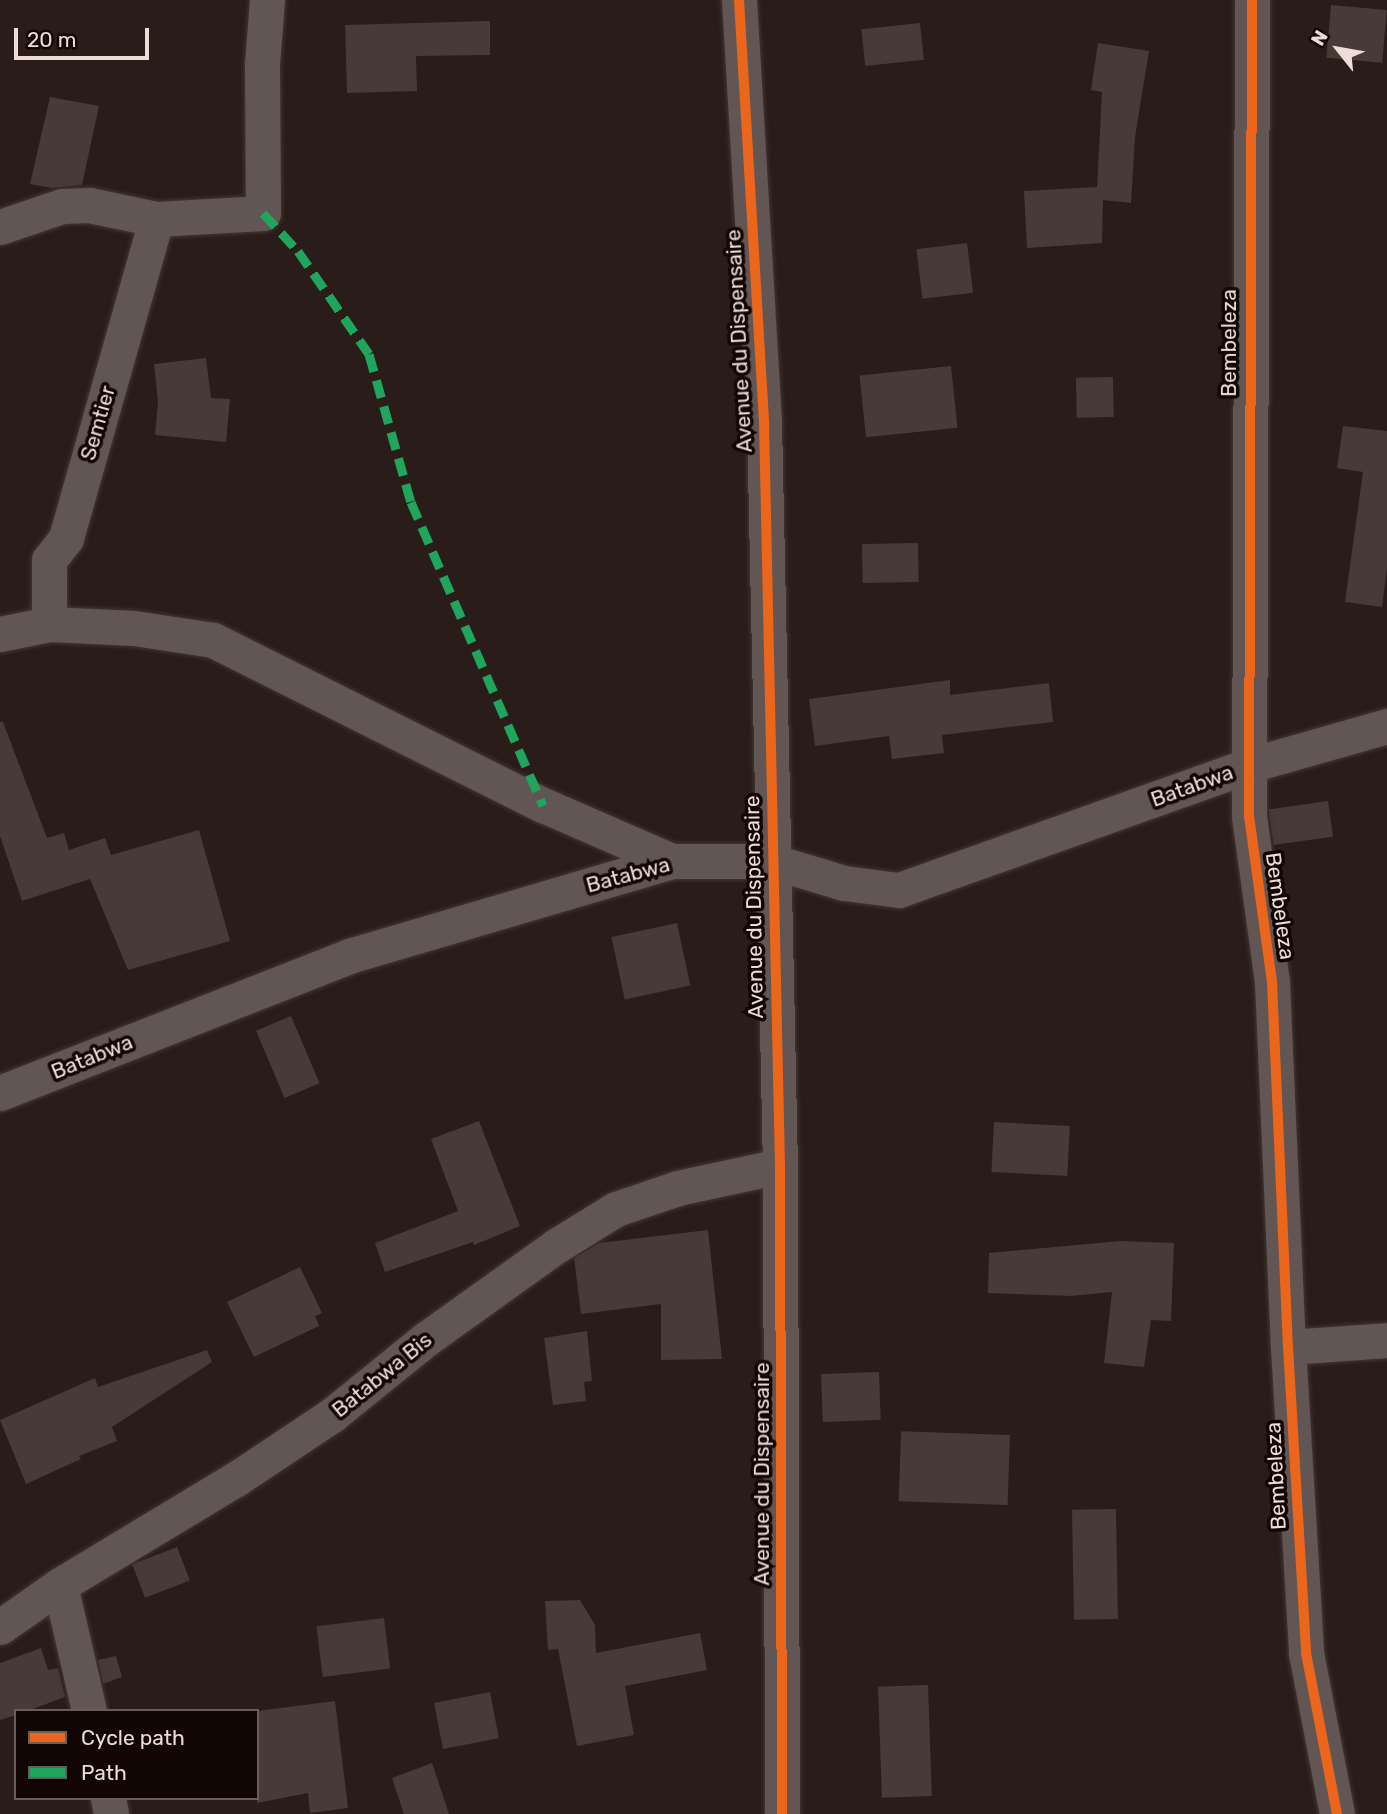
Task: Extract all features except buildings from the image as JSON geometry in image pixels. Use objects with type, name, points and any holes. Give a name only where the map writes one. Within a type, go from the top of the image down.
[{"type":"street","points":[[0,226],[62,206],[89,205],[156,219],[263,213],[262,64],[267,0]]},
{"type":"street","name":"Avenue du Dispensaire","points":[[739,0],[764,422],[771,861],[780,1166],[782,1814]]},
{"type":"street","name":"Bembeleza","points":[[1252,0],[1247,595],[1249,816],[1272,982],[1288,1347],[1306,1653],[1337,1814]]},
{"type":"street","name":"Semtier","points":[[49,624],[49,560],[66,538],[156,219]]},
{"type":"street","points":[[0,634],[49,624],[134,628],[212,640],[543,805],[673,861]]},
{"type":"street","name":"Batabwa","points":[[0,1093],[349,956],[673,861],[771,861],[844,883],[899,890],[1250,765],[1387,726]]},
{"type":"street","name":"Batabwa Bis","points":[[0,1627],[60,1585],[236,1479],[332,1415],[426,1339],[556,1245],[616,1209],[678,1188],[780,1166]]},
{"type":"street","points":[[1288,1347],[1387,1340]]},
{"type":"street","points":[[60,1585],[89,1709]]},
{"type":"marked path","points":[[263,213],[298,251],[369,354],[411,502],[543,805]]},
{"type":"cycle path","points":[[739,0],[764,422],[780,1166],[782,1814]]},
{"type":"cycle path","points":[[1252,0],[1249,816],[1272,982],[1288,1347],[1306,1653],[1337,1814]]}]
